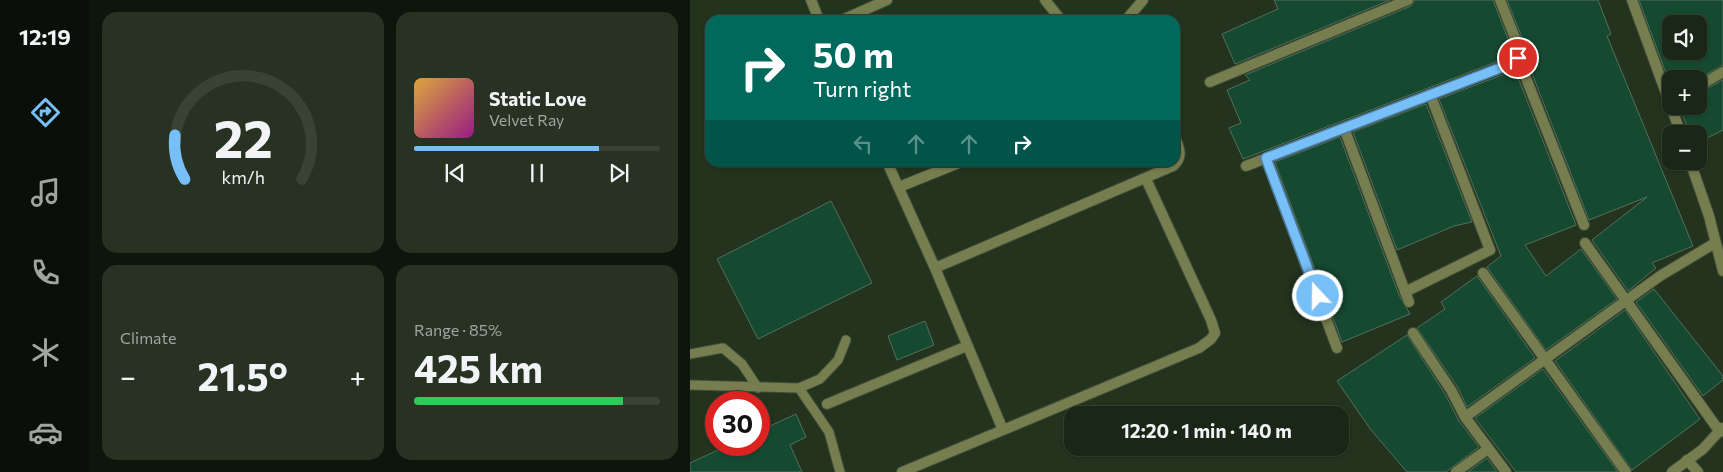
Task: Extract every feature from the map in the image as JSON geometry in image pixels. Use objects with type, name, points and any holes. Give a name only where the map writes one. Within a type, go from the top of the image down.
[{"type":"street","points":[[811,0],[817,15]]},
{"type":"street","points":[[853,15],[887,0]]},
{"type":"street","points":[[1045,0],[1057,15]]},
{"type":"street","points":[[1130,15],[1142,0]]},
{"type":"street","points":[[1210,82],[1408,0]]},
{"type":"street","points":[[1246,166],[1513,63],[1518,58],[1519,47],[1500,0]]},
{"type":"street","points":[[1632,0],[1662,81]]},
{"type":"street","points":[[1518,58],[1584,225]]},
{"type":"street","points":[[1707,81],[1723,72]]},
{"type":"street","points":[[1344,128],[1407,297],[1490,250],[1430,94]]},
{"type":"street","points":[[1266,158],[1337,348]]},
{"type":"street","points":[[889,167],[935,268],[1002,430]]},
{"type":"street","points":[[899,187],[949,167]]},
{"type":"street","points":[[935,268],[1146,179],[1170,167]]},
{"type":"street","points":[[1693,170],[1709,216],[1723,271]]},
{"type":"street","points":[[902,472],[1199,348],[1211,339],[1215,334],[1211,320],[1146,179]]},
{"type":"street","points":[[1585,243],[1721,429],[1672,472]]},
{"type":"street","points":[[1465,417],[1626,301],[1715,243]]},
{"type":"street","points":[[1483,273],[1546,358],[1626,472]]},
{"type":"street","points":[[1413,334],[1451,390],[1465,417],[1506,472]]},
{"type":"street","points":[[827,404],[967,346]]},
{"type":"street","points":[[1456,472],[1488,449]]},
{"type":"street","points":[[1687,460],[1698,472]]},
{"type":"lane","points":[[690,385],[799,388],[820,379],[838,360],[846,340]]},
{"type":"lane","points":[[690,354],[724,348],[742,364],[758,388]]},
{"type":"lane","points":[[799,388],[829,432],[840,472]]},
{"type":"building","points":[[1274,0],[1390,0],[1235,64],[1222,34],[1278,9]]},
{"type":"building","points":[[1415,0],[1493,0],[1513,52],[1509,57],[1243,159],[1229,128],[1241,123],[1227,90],[1250,80],[1245,75],[1411,6]]},
{"type":"building","points":[[1507,0],[1598,0],[1611,34],[1607,36],[1693,246],[1652,263],[1656,268],[1628,291],[1592,240],[1647,197],[1589,220],[1526,58],[1527,50]]},
{"type":"building","points":[[1639,0],[1723,0],[1723,65],[1707,74],[1707,70],[1665,70]]},
{"type":"building","points":[[1515,70],[1576,225],[1525,245],[1546,276],[1581,249],[1617,299],[1546,350],[1487,267],[1501,256],[1439,99]]},
{"type":"building","points":[[1723,80],[1723,130],[1707,138],[1707,125],[1687,125],[1682,115],[1707,115],[1707,89]]},
{"type":"building","points":[[1426,104],[1472,222],[1454,226],[1397,250],[1353,132]]},
{"type":"building","points":[[1340,137],[1399,295],[1410,314],[1342,342],[1275,162]]},
{"type":"building","points":[[831,201],[872,283],[758,339],[717,259]]},
{"type":"building","points":[[1477,276],[1535,358],[1467,407],[1457,386],[1417,328],[1445,309],[1441,302]]},
{"type":"building","points":[[1654,289],[1723,376],[1723,380],[1703,396],[1636,302]]},
{"type":"building","points":[[1625,310],[1700,419],[1632,470],[1555,361]]},
{"type":"building","points":[[925,321],[934,345],[897,360],[888,336]]},
{"type":"building","points":[[1407,335],[1445,394],[1459,421],[1479,447],[1446,472],[1407,472],[1371,430],[1337,381]]},
{"type":"building","points":[[1543,369],[1618,472],[1516,472],[1475,418]]},
{"type":"building","points":[[796,414],[806,437],[790,445],[802,472],[690,472],[690,463],[705,456],[770,456],[770,426]]},
{"type":"building","points":[[1487,458],[1497,472],[1468,472]]},
{"type":"route","points":[[1318,296],[1266,158],[1513,63],[1518,58]]}]
